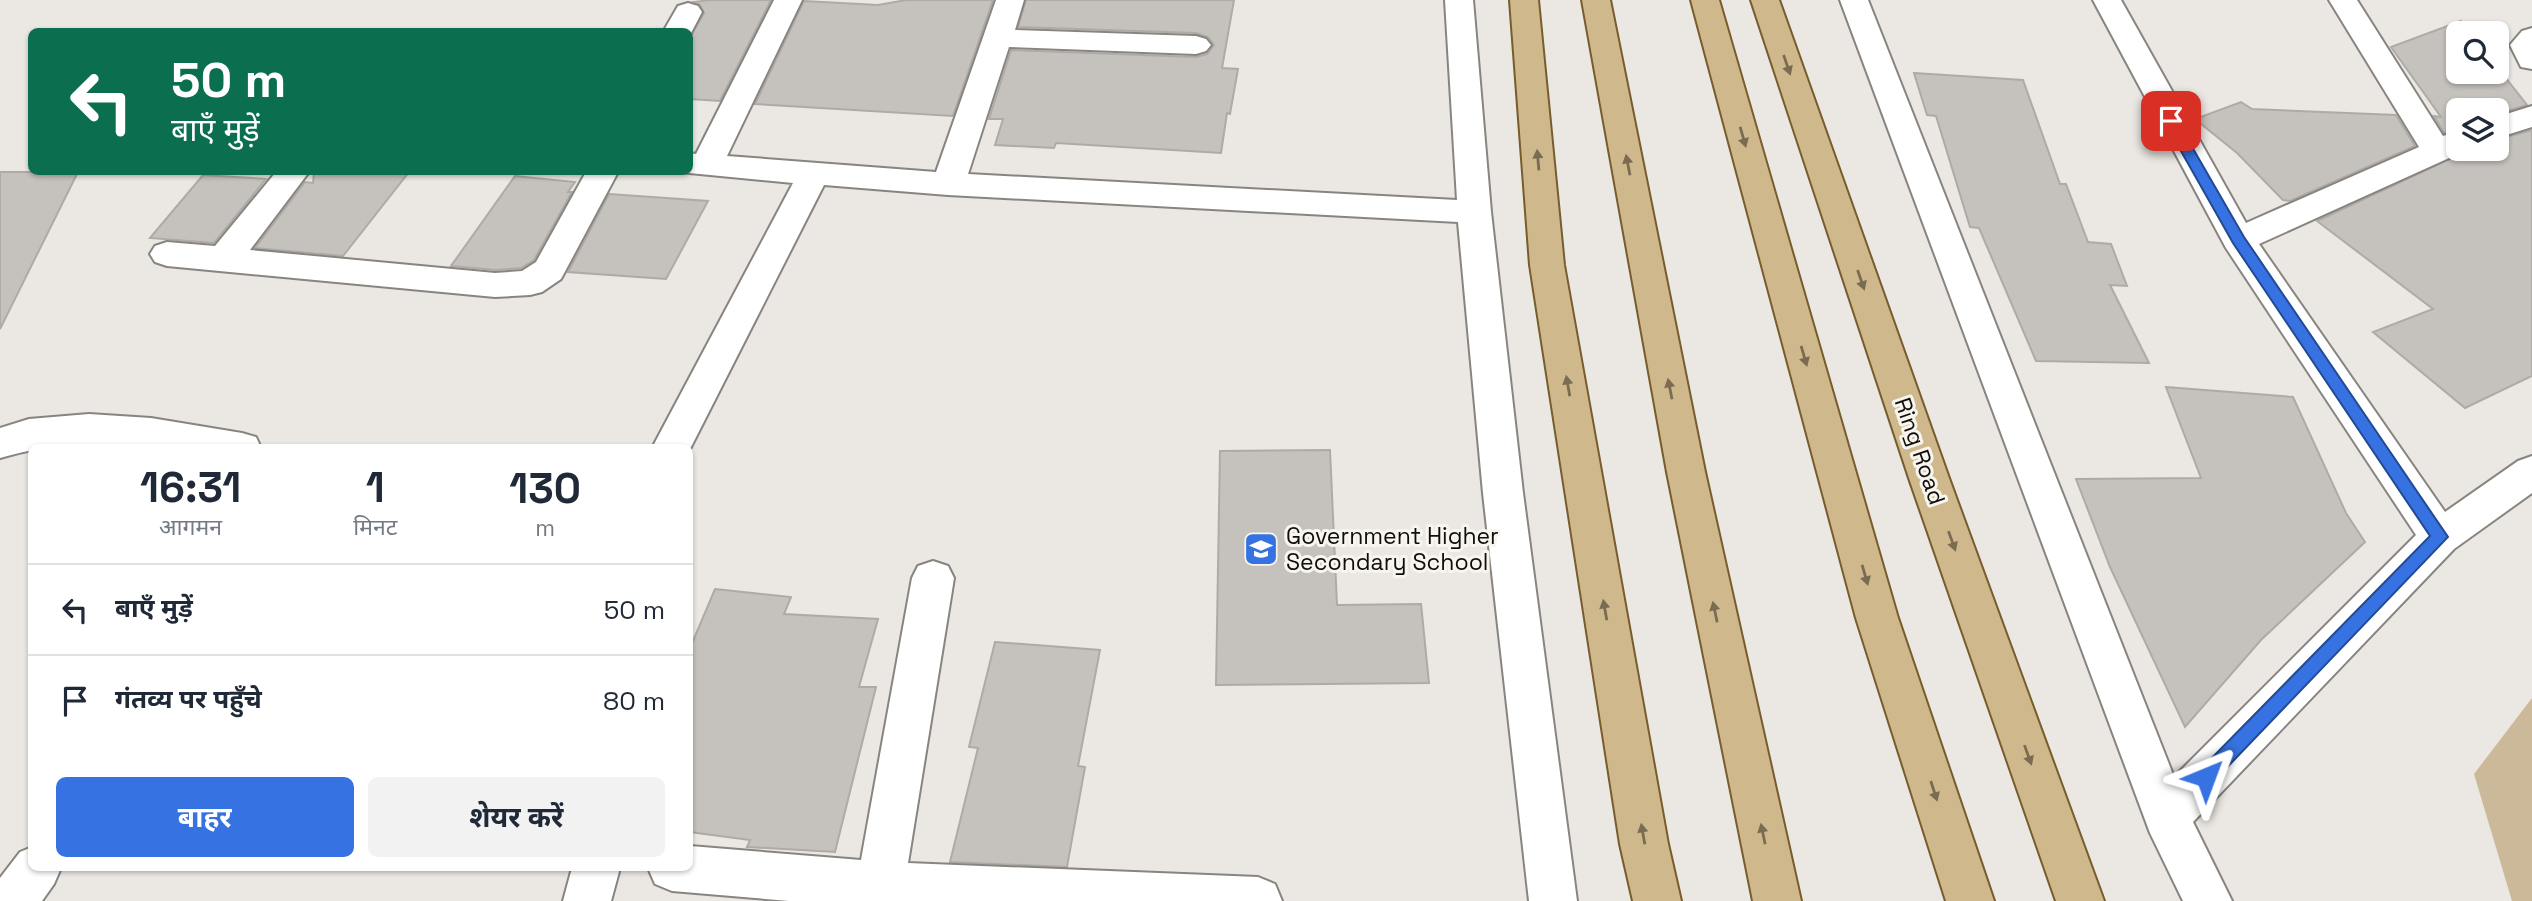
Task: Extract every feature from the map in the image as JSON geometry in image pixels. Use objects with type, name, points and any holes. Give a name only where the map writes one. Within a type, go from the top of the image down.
[{"type":"main road","points":[[1524,0],[1547,265],[1644,844],[1657,901]]},
{"type":"main road","points":[[1596,0],[1686,472],[1777,901]]},
{"type":"main road","points":[[1705,0],[1877,618],[1970,901]]},
{"type":"main road","name":"Ring Road","points":[[1765,0],[1935,494],[2080,901]]},
{"type":"street","points":[[788,0],[699,165],[948,184],[1474,212]]},
{"type":"street","points":[[948,184],[1010,0]]},
{"type":"street","points":[[1460,0],[1474,212],[1503,493],[1553,901]]},
{"type":"street","points":[[1854,0],[2166,817],[2208,901]]},
{"type":"street","points":[[2107,0],[2238,240],[2440,537]]},
{"type":"street","points":[[2343,0],[2446,142]]},
{"type":"street","points":[[2532,37],[2525,45],[2532,60]]},
{"type":"street","points":[[998,38],[1196,45]]},
{"type":"street","points":[[2509,124],[2532,116]]},
{"type":"street","points":[[2238,240],[2446,146]]},
{"type":"street","points":[[673,444],[815,172]]},
{"type":"street","points":[[224,259],[291,175]]},
{"type":"street","points":[[167,254],[495,285],[530,283],[549,270],[600,175]]},
{"type":"street","points":[[0,443],[47,429],[74,428],[155,434],[217,444]]},
{"type":"street","points":[[2166,817],[2440,537],[2532,472]]},
{"type":"street","points":[[879,893],[933,578]]},
{"type":"street","points":[[12,901],[35,871]]},
{"type":"street","points":[[587,901],[595,871]]},
{"type":"street","points":[[693,871],[879,893],[1258,901]]},
{"type":"shaded area","points":[[2532,698],[2532,901],[2512,901],[2474,774]]},
{"type":"building","points":[[771,0],[720,101],[693,99],[693,32],[704,13],[700,5],[694,2]]},
{"type":"building","points":[[906,0],[993,0],[953,116],[755,104],[804,1],[878,5]]},
{"type":"building","points":[[1026,0],[1234,0],[1222,68],[1238,69],[1221,153],[1056,143],[1054,148],[995,145],[1003,119],[989,119],[1011,50],[1196,57],[1207,54],[1214,45],[1208,37],[1196,33],[1018,27]]},
{"type":"building","points":[[2446,27],[2446,84],[2509,82],[2527,105],[2509,110],[2509,98],[2446,98],[2444,133],[2434,116],[2441,117],[2391,47]]},
{"type":"building","points":[[1914,73],[2023,80],[2060,184],[2066,184],[2088,242],[2111,244],[2127,286],[2110,285],[2149,363],[2036,361],[1979,228],[1970,227],[1936,116],[1927,115]]},
{"type":"building","points":[[2241,102],[2252,109],[2396,115],[2415,146],[2290,201],[2283,200],[2237,153],[2195,119]]},
{"type":"building","points":[[2532,130],[2532,376],[2465,408],[2373,332],[2433,309],[2317,221],[2446,161],[2509,161],[2509,137]]},
{"type":"building","points":[[0,172],[77,175],[0,329]]},
{"type":"building","points":[[203,175],[266,179],[214,243],[150,238]]},
{"type":"building","points":[[314,175],[407,175],[343,256],[255,248],[305,182],[313,183]]},
{"type":"building","points":[[515,176],[575,182],[534,260],[521,268],[496,270],[451,266]]},
{"type":"building","points":[[609,194],[708,201],[666,279],[568,272]]},
{"type":"building","points":[[2166,387],[2293,397],[2346,513],[2365,542],[2261,640],[2185,727],[2110,567],[2076,479],[2201,478]]},
{"type":"building","points":[[1330,450],[1337,605],[1421,604],[1429,683],[1216,685],[1220,451]]},
{"type":"building","points":[[715,589],[791,597],[784,614],[878,619],[859,687],[876,687],[835,852],[747,847],[750,840],[693,832],[693,641]]},
{"type":"building","points":[[995,642],[1100,650],[1078,766],[1085,767],[1067,867],[950,862],[978,748],[969,747]]},
{"type":"place","name":"Government Higher Secondary School","points":[[1261,549]]},
{"type":"route","points":[[2171,121],[2238,240],[2440,537],[2206,777]]}]
